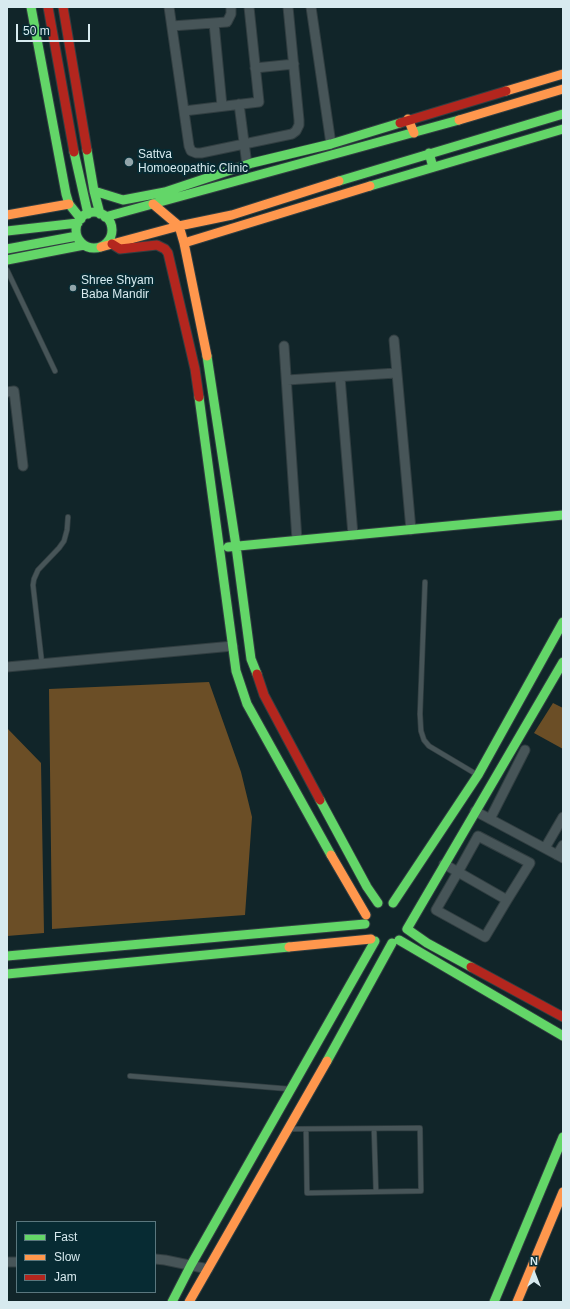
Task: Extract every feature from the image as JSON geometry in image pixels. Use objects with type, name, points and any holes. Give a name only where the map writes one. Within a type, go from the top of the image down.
[{"type":"main road","points":[[31,7],[66,194],[69,204],[82,219]]},
{"type":"main road","points":[[48,7],[69,129],[82,219],[76,227],[77,236],[80,241],[89,248],[101,247],[179,226],[232,215],[428,153],[563,114]]},
{"type":"main road","points":[[63,7],[94,191],[103,215],[110,224],[112,233],[108,241],[101,247]]},
{"type":"main road","points":[[94,191],[123,200],[165,192],[247,165],[331,144],[563,74]]},
{"type":"main road","points":[[7,231],[82,219],[153,204],[414,133],[563,89]]},
{"type":"main road","points":[[408,120],[414,133]]},
{"type":"main road","points":[[184,242],[563,129]]},
{"type":"main road","points":[[428,153],[433,167]]},
{"type":"main road","points":[[7,215],[69,204]]},
{"type":"main road","points":[[153,204],[179,226],[184,242],[209,365],[251,658],[264,695],[367,887],[378,903]]},
{"type":"main road","points":[[7,249],[77,236]]},
{"type":"main road","points":[[112,244],[120,248],[158,245],[165,249],[168,253],[195,369],[236,671],[247,704],[351,891],[365,919],[365,930],[373,940]]},
{"type":"main road","points":[[7,260],[84,245]]},
{"type":"main road","points":[[220,548],[563,515]]},
{"type":"main road","points":[[365,919],[372,907],[378,903],[386,902],[396,905],[478,775],[563,622]]},
{"type":"main road","points":[[189,1302],[396,942],[404,935],[563,662]]},
{"type":"main road","points":[[406,916],[407,929]]},
{"type":"main road","points":[[7,956],[365,919]]},
{"type":"main road","points":[[407,929],[427,943],[563,1017]]},
{"type":"main road","points":[[172,1302],[292,1089],[373,940]]},
{"type":"main road","points":[[7,974],[373,940],[383,944],[396,942],[563,1036]]},
{"type":"main road","points":[[494,1302],[563,1137]]},
{"type":"main road","points":[[517,1302],[563,1192]]},
{"type":"street","points":[[170,7],[189,146],[191,151],[196,153],[292,134],[296,131],[299,125],[299,120],[288,7]]},
{"type":"street","points":[[172,26],[227,22],[231,14],[231,7]]},
{"type":"street","points":[[184,111],[259,102],[249,7]]},
{"type":"street","points":[[311,7],[331,144]]},
{"type":"street","points":[[214,23],[222,106]]},
{"type":"street","points":[[256,68],[294,64]]},
{"type":"street","points":[[239,104],[247,165]]},
{"type":"street","points":[[394,340],[411,530]]},
{"type":"street","points":[[284,346],[298,540]]},
{"type":"street","points":[[287,380],[396,373]]},
{"type":"street","points":[[340,377],[353,535]]},
{"type":"street","points":[[7,392],[14,391],[23,466]]},
{"type":"street","points":[[7,667],[233,646]]},
{"type":"street","points":[[490,819],[525,750]]},
{"type":"street","points":[[475,811],[560,857],[563,845]]},
{"type":"street","points":[[545,848],[563,817]]},
{"type":"street","points":[[478,836],[530,863],[485,937],[436,910],[458,872],[478,836]]},
{"type":"street","points":[[444,864],[507,900]]},
{"type":"street","points":[[156,1259],[208,1269]]},
{"type":"lane","points":[[7,270],[55,371]]},
{"type":"lane","points":[[42,664],[34,579],[38,570],[64,541],[68,517]]},
{"type":"lane","points":[[425,582],[420,714],[424,740],[429,746],[478,775]]},
{"type":"lane","points":[[130,1076],[292,1089]]},
{"type":"lane","points":[[289,1129],[420,1128],[421,1191],[307,1193],[306,1129]]},
{"type":"lane","points":[[374,1129],[376,1192]]},
{"type":"shaded area","points":[[209,682],[241,772],[252,817],[245,915],[52,929],[49,689]]},
{"type":"shaded area","points":[[553,703],[563,708],[563,749],[534,733]]},
{"type":"shaded area","points":[[7,728],[41,763],[44,933],[7,936]]},
{"type":"traffic: fast","points":[[31,7],[66,194],[69,204],[81,219]]},
{"type":"traffic: fast","points":[[339,181],[563,114]]},
{"type":"traffic: fast","points":[[105,217],[459,120]]},
{"type":"traffic: fast","points":[[94,191],[123,200],[165,192],[252,163],[331,144],[400,123]]},
{"type":"traffic: fast","points":[[370,186],[563,129]]},
{"type":"traffic: fast","points":[[87,150],[94,191],[100,214]]},
{"type":"traffic: fast","points":[[74,152],[88,214]]},
{"type":"traffic: fast","points":[[429,153],[433,167]]},
{"type":"traffic: fast","points":[[94,212],[104,215],[109,220],[112,230],[109,240],[104,245],[94,248],[84,245],[79,240],[76,230],[79,220],[84,215],[94,212]]},
{"type":"traffic: fast","points":[[7,231],[78,223]]},
{"type":"traffic: fast","points":[[7,249],[77,236]]},
{"type":"traffic: fast","points":[[7,260],[84,245]]},
{"type":"traffic: fast","points":[[207,356],[236,546],[251,659],[257,674]]},
{"type":"traffic: fast","points":[[199,397],[236,671],[247,704],[331,855]]},
{"type":"traffic: fast","points":[[228,547],[563,515]]},
{"type":"traffic: fast","points":[[393,903],[478,775],[563,622]]},
{"type":"traffic: fast","points":[[471,967],[427,943],[407,929],[563,662]]},
{"type":"traffic: fast","points":[[320,800],[367,887],[378,903]]},
{"type":"traffic: fast","points":[[7,956],[365,924]]},
{"type":"traffic: fast","points":[[399,940],[563,1036]]},
{"type":"traffic: fast","points":[[172,1302],[191,1265],[375,941]]},
{"type":"traffic: fast","points":[[327,1061],[392,943]]},
{"type":"traffic: fast","points":[[7,974],[289,947]]},
{"type":"traffic: fast","points":[[494,1302],[563,1137]]},
{"type":"traffic: slow","points":[[506,91],[563,74]]},
{"type":"traffic: slow","points":[[459,120],[563,89]]},
{"type":"traffic: slow","points":[[408,119],[414,133]]},
{"type":"traffic: slow","points":[[101,247],[179,226],[232,215],[339,181]]},
{"type":"traffic: slow","points":[[184,243],[370,186]]},
{"type":"traffic: slow","points":[[7,215],[69,204]]},
{"type":"traffic: slow","points":[[153,204],[179,226],[184,243],[207,356]]},
{"type":"traffic: slow","points":[[331,855],[366,915]]},
{"type":"traffic: slow","points":[[289,947],[371,939]]},
{"type":"traffic: slow","points":[[189,1302],[327,1061]]},
{"type":"traffic: slow","points":[[517,1302],[563,1192]]},
{"type":"traffic: jam","points":[[48,7],[74,152]]},
{"type":"traffic: jam","points":[[63,7],[87,150]]},
{"type":"traffic: jam","points":[[400,123],[506,91]]},
{"type":"traffic: jam","points":[[112,244],[120,249],[157,245],[165,249],[168,253],[195,369],[199,397]]},
{"type":"traffic: jam","points":[[257,674],[264,695],[320,800]]},
{"type":"traffic: jam","points":[[471,967],[563,1017]]},
{"type":"place","name":"Sattva Homoeopathic Clinic","points":[[129,162]]},
{"type":"place","name":"Shree Shyam Baba Mandir","points":[[73,288]]}]
